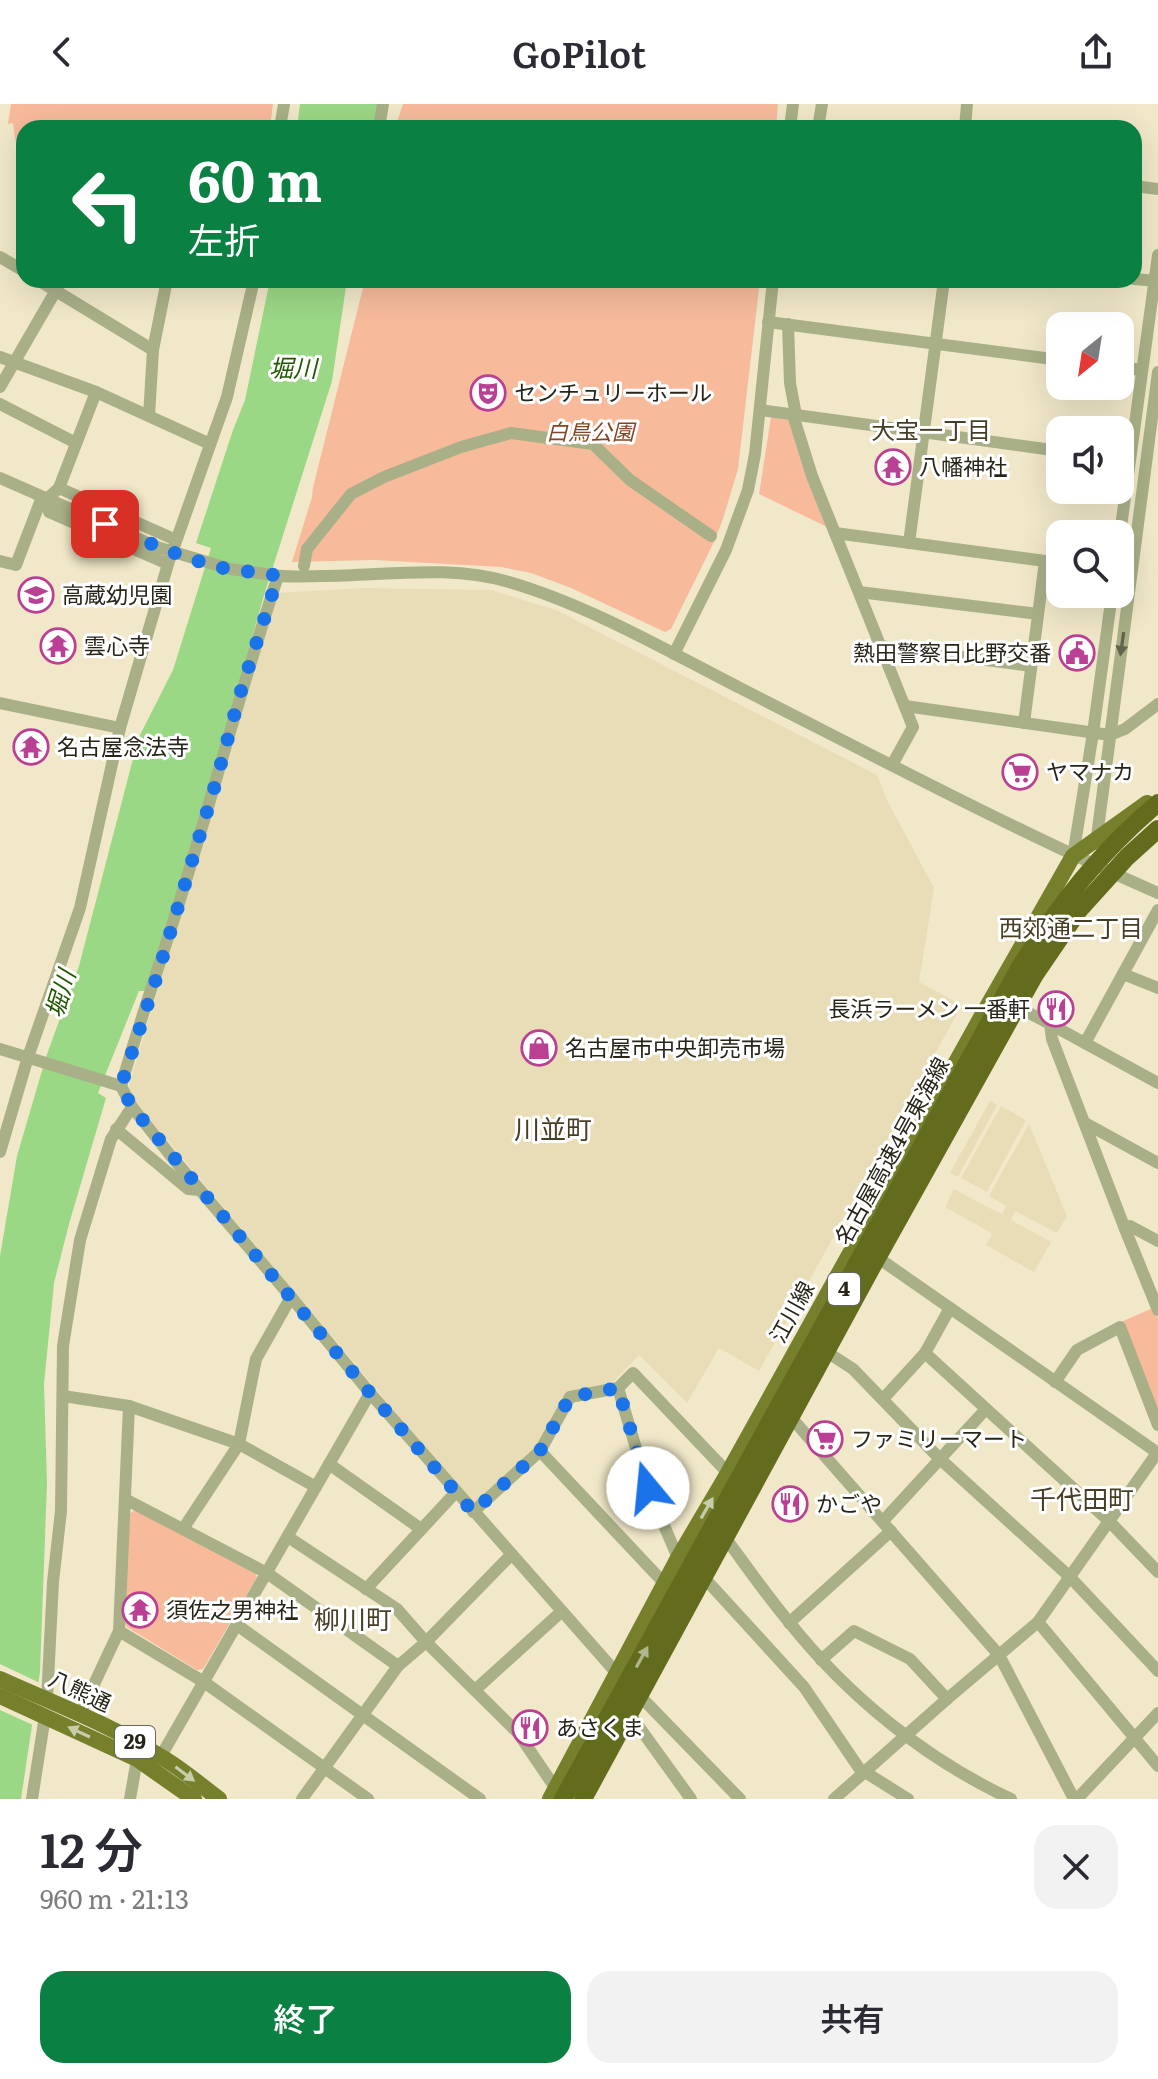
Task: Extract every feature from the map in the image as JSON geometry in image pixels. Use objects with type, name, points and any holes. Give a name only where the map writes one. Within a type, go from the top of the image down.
[{"type":"highway","name":"名古屋高速4号東海線","points":[[557,1796],[1020,967],[1088,870],[1158,803]]},
{"type":"highway","name":"名古屋高速4号東海線","points":[[583,1799],[1034,976],[1079,910],[1119,865],[1158,828]]},
{"type":"main road","name":"江川線","points":[[557,1796],[616,1673],[664,1583],[1073,856],[1158,795]]},
{"type":"main road","points":[[591,1799],[884,1262],[1018,1007],[1099,868],[1158,828]]},
{"type":"main road","name":"八熊通","points":[[0,1679],[43,1707],[137,1759],[194,1799]]},
{"type":"main road","name":"八熊通","points":[[0,1696],[80,1714],[161,1756],[219,1799]]},
{"type":"street","points":[[1133,416],[1158,255]]},
{"type":"street","points":[[0,387],[56,288]]},
{"type":"street","points":[[62,288],[153,350]]},
{"type":"street","points":[[149,416],[153,350],[165,288]]},
{"type":"street","points":[[0,1152],[80,908],[120,728],[168,564],[231,384],[252,288]]},
{"type":"street","points":[[674,654],[714,576],[741,513],[755,454],[772,288]]},
{"type":"street","points":[[909,543],[943,288]]},
{"type":"street","points":[[768,322],[1046,358]]},
{"type":"street","points":[[788,324],[790,383],[795,415],[812,476],[913,727],[892,765]]},
{"type":"street","points":[[0,357],[96,392],[210,444]]},
{"type":"street","points":[[1134,369],[1142,370]]},
{"type":"street","points":[[1099,868],[1095,842],[1153,450],[1158,372]]},
{"type":"street","points":[[0,561],[16,565],[46,503],[59,488],[96,392]]},
{"type":"street","points":[[0,404],[76,443]]},
{"type":"street","points":[[760,410],[1046,449]]},
{"type":"street","points":[[304,566],[307,549],[351,494],[384,477],[461,447],[511,433],[593,444],[630,480],[711,536]]},
{"type":"street","points":[[0,478],[168,564]]},
{"type":"street","points":[[59,488],[176,540]]},
{"type":"street","points":[[46,503],[157,547],[230,569],[276,575],[463,574],[505,580],[542,592],[674,654],[1073,856],[1158,893]]},
{"type":"street","points":[[695,525],[703,513]]},
{"type":"street","points":[[835,533],[1045,561],[1024,723]]},
{"type":"street","points":[[119,1085],[158,973],[276,575]]},
{"type":"street","points":[[859,592],[1038,614]]},
{"type":"street","points":[[1073,856],[1110,608]]},
{"type":"street","points":[[880,646],[1031,666]]},
{"type":"street","points":[[0,703],[120,728]]},
{"type":"street","points":[[905,706],[1110,735],[1125,729],[1158,704]]},
{"type":"street","points":[[1085,1043],[1158,910]]},
{"type":"street","points":[[1123,974],[1158,988]]},
{"type":"street","points":[[1018,1007],[1158,1083]]},
{"type":"street","points":[[1050,1024],[1052,1039],[1158,1310]]},
{"type":"street","points":[[0,1049],[119,1085],[132,1107],[200,1190],[473,1512],[616,1673],[740,1799]]},
{"type":"street","points":[[32,1799],[61,1511],[63,1346],[80,1240],[111,1139],[132,1107]]},
{"type":"street","points":[[1085,1123],[1158,1163]]},
{"type":"street","points":[[116,1129],[188,1189],[200,1190]]},
{"type":"street","points":[[1125,1229],[1130,1226],[1158,1241]]},
{"type":"street","points":[[834,1799],[1038,1622],[1158,1453],[884,1262]]},
{"type":"street","points":[[183,1529],[239,1444],[256,1359],[291,1297]]},
{"type":"street","points":[[883,1399],[925,1353],[950,1308]]},
{"type":"street","points":[[1055,1382],[1077,1350],[1120,1327],[1158,1425]]},
{"type":"street","points":[[925,1353],[1109,1521],[1158,1572]]},
{"type":"street","points":[[833,1356],[853,1369],[940,1459],[1070,1577],[1158,1671]]},
{"type":"street","points":[[473,1512],[540,1451],[570,1397],[618,1388],[633,1373],[728,1473]]},
{"type":"street","points":[[618,1388],[648,1488],[678,1558]]},
{"type":"street","points":[[161,1756],[370,1393]]},
{"type":"street","points":[[63,1396],[129,1406],[239,1444],[316,1487]]},
{"type":"street","points":[[80,1714],[119,1631],[129,1406]]},
{"type":"street","points":[[789,1623],[887,1526],[940,1459],[986,1409]]},
{"type":"street","points":[[796,1423],[999,1655],[1076,1799],[1158,1713]]},
{"type":"street","points":[[540,1451],[664,1583]]},
{"type":"street","points":[[329,1464],[421,1529]]},
{"type":"street","points":[[366,1589],[456,1492]]},
{"type":"street","points":[[125,1499],[267,1573],[398,1666]]},
{"type":"street","points":[[288,1537],[397,1609],[518,1733],[557,1796]]},
{"type":"street","points":[[730,1544],[789,1623],[852,1690],[906,1736],[949,1767],[1011,1799]]},
{"type":"street","points":[[302,1799],[398,1666],[426,1642],[511,1555]]},
{"type":"street","points":[[709,1583],[804,1687],[864,1773],[908,1799]]},
{"type":"street","points":[[475,1690],[561,1612]]},
{"type":"street","points":[[1038,1622],[1158,1766]]},
{"type":"street","points":[[237,1625],[480,1799]]},
{"type":"street","points":[[119,1631],[204,1682],[368,1799]]},
{"type":"street","points":[[821,1660],[854,1631],[910,1659],[947,1699]]},
{"type":"street","points":[[634,1720],[691,1799]]},
{"type":"street","points":[[130,1799],[137,1759]]},
{"type":"street","points":[[884,1785],[888,1799]]},
{"type":"shaded area","name":"名古屋市中央卸売市場","points":[[364,588],[491,590],[556,610],[877,775],[934,888],[919,982],[962,1005],[759,1371],[719,1348],[687,1403],[639,1355],[611,1384],[567,1392],[539,1446],[477,1502],[470,1501],[127,1092],[277,593]]},
{"type":"shaded area","points":[[990,1101],[997,1105],[958,1177],[950,1173]]},
{"type":"shaded area","points":[[1001,1106],[1026,1120],[987,1192],[961,1178]]},
{"type":"shaded area","points":[[1029,1124],[1067,1216],[1057,1233],[1015,1211],[1011,1220],[1051,1242],[1034,1272],[986,1245],[992,1234],[976,1224],[980,1217],[975,1224],[945,1207],[954,1189],[989,1208],[987,1212],[990,1208],[1002,1214],[1006,1206],[989,1196]]},
{"type":"green space","points":[[11,104],[273,104],[271,120],[16,120],[16,141],[13,123],[8,124]]},
{"type":"green space","points":[[403,104],[778,104],[777,120],[398,120]]},
{"type":"green space","name":"白鳥公園","points":[[363,288],[759,288],[738,469],[713,544],[671,629],[665,632],[571,588],[531,573],[501,567],[374,560],[292,562]]},
{"type":"green space","points":[[771,417],[791,419],[827,527],[759,494]]},
{"type":"green space","points":[[1153,1308],[1158,1319],[1158,1414],[1123,1321]]},
{"type":"green space","points":[[135,1510],[255,1572],[257,1577],[203,1669],[197,1670],[125,1623],[129,1514]]},
{"type":"water","points":[[300,104],[381,104],[378,120],[298,120]]},
{"type":"water","name":"堀川","points":[[268,288],[346,288],[332,381],[265,592],[183,881],[146,991],[139,991],[98,1093],[106,1098],[54,1283],[44,1384],[47,1484],[40,1672],[21,1799],[0,1799],[0,1256],[17,1156],[46,1057],[79,966],[140,735],[173,670],[211,548],[196,543],[245,400]]},
{"type":"pier","points":[[0,1664],[42,1684],[35,1726],[0,1710]]},
{"type":"place","name":"センチュリーホール","points":[[488,393]]},
{"type":"place","name":"八幡神社","points":[[893,467]]},
{"type":"place","name":"高蔵幼児園","points":[[36,595]]},
{"type":"place","name":"雲心寺","points":[[58,646]]},
{"type":"place","name":"熱田警察日比野交番","points":[[1077,653]]},
{"type":"place","name":"名古屋念法寺","points":[[31,747]]},
{"type":"place","name":"ヤマナカ","points":[[1020,772]]},
{"type":"place","name":"長浜ラーメン 一番軒","points":[[1056,1009]]},
{"type":"place","name":"名古屋市中央卸売市場","points":[[539,1048]]},
{"type":"place","name":"ファミリーマート","points":[[825,1439]]},
{"type":"place","name":"かごや","points":[[790,1504]]},
{"type":"place","name":"須佐之男神社","points":[[140,1610]]},
{"type":"place","name":"あさくま","points":[[530,1728]]},
{"type":"district","name":"大宝一丁目","points":[[931,431]]},
{"type":"district","name":"西郊通二丁目","points":[[1071,929]]},
{"type":"district","name":"川並町","points":[[553,1130]]},
{"type":"district","name":"千代田町","points":[[1082,1500]]},
{"type":"district","name":"柳川町","points":[[353,1620]]},
{"type":"route","points":[[105,524],[157,547],[202,562],[278,576],[121,1086],[132,1107],[473,1512],[540,1451],[570,1397],[618,1388],[648,1488]]}]
